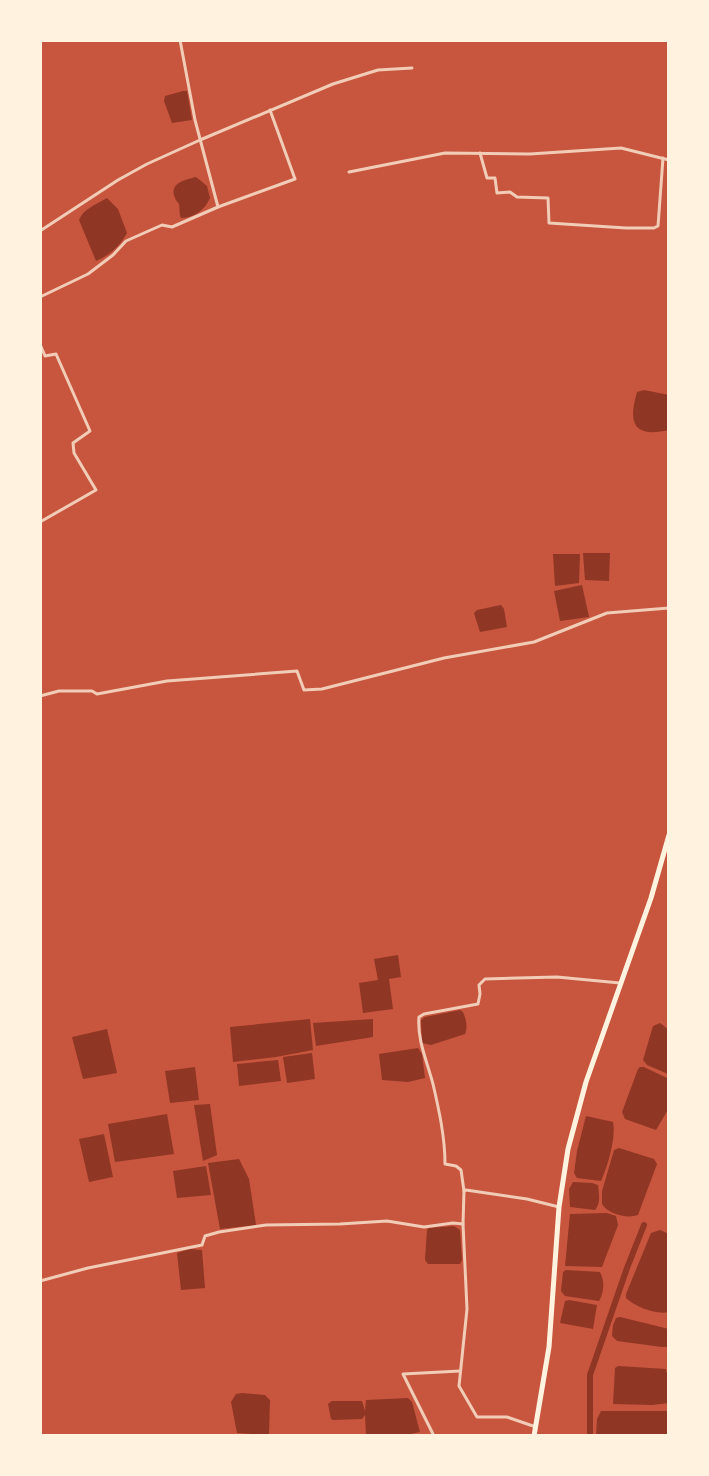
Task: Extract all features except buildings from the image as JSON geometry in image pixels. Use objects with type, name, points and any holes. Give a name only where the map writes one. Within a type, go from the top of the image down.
[{"type":"main road","points":[[534,1436],[549,1347],[559,1207],[568,1149],[669,835]]},
{"type":"street","points":[[180,40],[200,140],[218,207]]},
{"type":"street","points":[[40,231],[118,180],[200,140],[333,84],[378,70],[412,68]]},
{"type":"street","points":[[40,297],[88,274],[126,241],[162,225],[172,227],[295,179],[270,110]]},
{"type":"street","points":[[349,172],[445,153],[530,154],[621,148],[669,160]]},
{"type":"street","points":[[480,153],[487,178],[495,178],[497,193],[548,198],[549,223],[626,228],[658,226],[663,158]]},
{"type":"street","points":[[40,344],[45,356],[56,354],[90,431],[73,443],[74,453],[96,490],[40,522]]},
{"type":"street","points":[[40,696],[59,691],[92,691],[97,694],[167,681],[297,671],[304,690],[322,689],[444,658],[534,642],[607,613],[669,608]]},
{"type":"street","points":[[536,1427],[507,1417],[477,1417],[459,1386],[467,1309],[464,1191],[461,1170],[445,1164],[445,1143],[418,1033],[419,1017],[478,1004],[479,985],[485,979],[557,977],[620,983]]},
{"type":"street","points":[[464,1191],[527,1199],[559,1207]]},
{"type":"street","points":[[40,1281],[202,1245],[205,1236],[219,1232],[266,1225],[387,1221],[424,1227],[463,1224]]},
{"type":"street","points":[[434,1436],[403,1374],[460,1371]]},
{"type":"shaded area","points":[[187,91],[192,120],[172,123],[165,96]]},
{"type":"shaded area","points":[[196,177],[207,186],[210,198],[198,212],[181,218],[174,189],[179,183]]},
{"type":"shaded area","points":[[107,198],[118,209],[127,233],[114,250],[96,261],[79,220],[87,210]]},
{"type":"shaded area","points":[[644,390],[669,395],[669,430],[648,432],[636,426],[634,403],[637,392]]},
{"type":"shaded area","points":[[583,553],[610,553],[609,581],[585,580]]},
{"type":"shaded area","points":[[553,554],[580,554],[579,583],[555,586]]},
{"type":"shaded area","points":[[582,585],[589,617],[560,621],[554,591]]},
{"type":"shaded area","points":[[501,605],[507,627],[480,632],[474,613]]},
{"type":"shaded area","points":[[398,955],[401,977],[389,979],[393,1009],[363,1013],[359,983],[378,980],[374,959]]},
{"type":"shaded area","points":[[460,1010],[466,1020],[465,1034],[431,1045],[422,1043],[421,1020]]},
{"type":"shaded area","points":[[310,1019],[313,1050],[233,1062],[230,1027]]},
{"type":"shaded area","points":[[373,1019],[373,1037],[316,1046],[313,1023]]},
{"type":"shaded area","points":[[660,1023],[669,1030],[668,1074],[647,1065],[643,1060],[653,1026]]},
{"type":"shaded area","points":[[107,1029],[117,1073],[83,1079],[72,1037]]},
{"type":"shaded area","points":[[418,1048],[422,1054],[425,1078],[408,1082],[382,1080],[379,1054]]},
{"type":"shaded area","points":[[312,1053],[315,1079],[287,1083],[283,1057]]},
{"type":"shaded area","points":[[278,1060],[281,1081],[239,1086],[237,1064]]},
{"type":"shaded area","points":[[195,1067],[199,1100],[170,1103],[165,1071]]},
{"type":"shaded area","points":[[640,1067],[669,1079],[669,1108],[656,1130],[625,1119],[622,1112]]},
{"type":"shaded area","points":[[210,1104],[217,1155],[203,1161],[194,1105]]},
{"type":"shaded area","points":[[167,1114],[174,1154],[115,1162],[108,1124]]},
{"type":"shaded area","points":[[586,1116],[613,1122],[611,1152],[601,1181],[577,1178],[574,1173]]},
{"type":"shaded area","points":[[104,1134],[113,1177],[89,1182],[79,1139]]},
{"type":"shaded area","points":[[619,1148],[654,1159],[657,1164],[638,1215],[618,1215],[602,1204],[602,1191],[614,1150]]},
{"type":"shaded area","points":[[239,1159],[249,1179],[256,1225],[220,1229],[208,1163]]},
{"type":"shaded area","points":[[206,1166],[211,1195],[177,1198],[173,1171]]},
{"type":"shaded area","points":[[573,1182],[598,1185],[599,1201],[595,1210],[570,1207],[569,1189]]},
{"type":"shaded area","points":[[607,1213],[616,1216],[618,1225],[602,1267],[565,1266],[570,1214]]},
{"type":"shaded area","points":[[454,1226],[460,1230],[460,1264],[428,1264],[425,1260],[427,1230]]},
{"type":"shaded area","points":[[660,1230],[669,1234],[669,1312],[664,1313],[646,1310],[626,1298],[651,1233]]},
{"type":"shaded area","points":[[190,1249],[202,1250],[205,1288],[181,1290],[177,1253]]},
{"type":"shaded area","points":[[563,1272],[600,1272],[603,1287],[599,1301],[565,1296],[561,1291]]},
{"type":"shaded area","points":[[565,1301],[597,1305],[593,1329],[560,1323]]},
{"type":"shaded area","points":[[620,1317],[669,1329],[669,1345],[662,1347],[617,1341],[612,1336],[613,1325]]},
{"type":"shaded area","points":[[615,1368],[666,1369],[669,1403],[613,1404]]},
{"type":"shaded area","points":[[236,1394],[265,1395],[270,1400],[269,1435],[237,1433],[231,1402]]},
{"type":"shaded area","points":[[408,1398],[412,1402],[420,1432],[401,1436],[366,1436],[365,1415],[362,1419],[333,1420],[328,1404],[332,1401],[362,1401],[365,1411],[366,1400]]},
{"type":"shaded area","points":[[601,1411],[668,1411],[669,1436],[596,1436]]},
{"type":"waterway","points":[[590,1436],[590,1375],[644,1225]]}]
